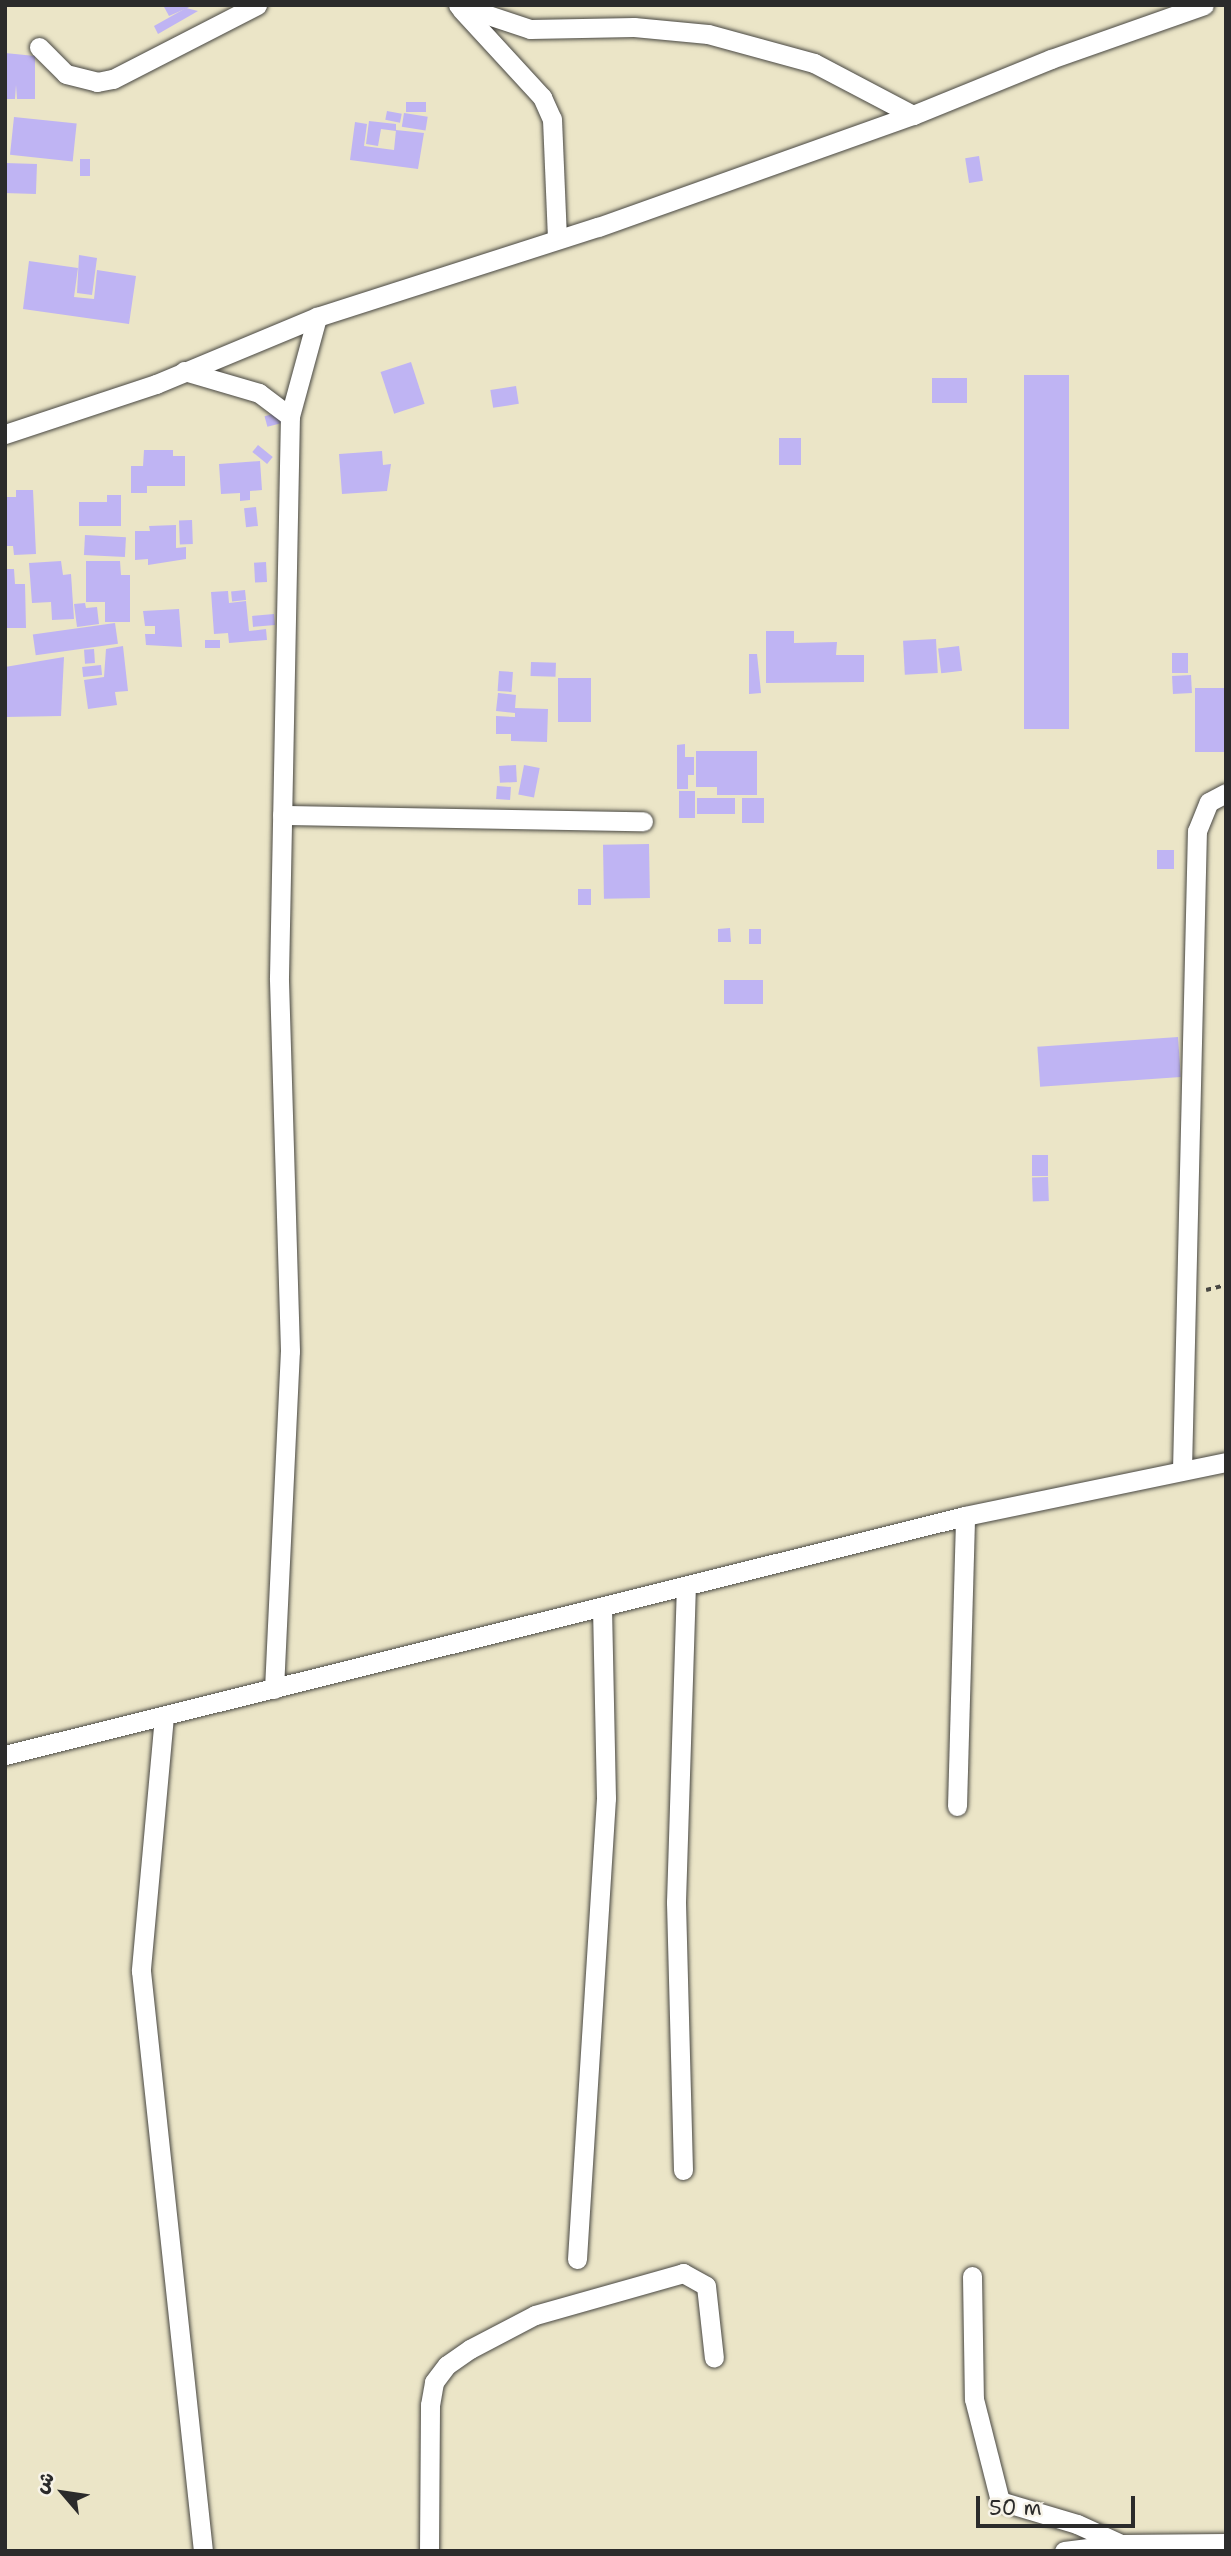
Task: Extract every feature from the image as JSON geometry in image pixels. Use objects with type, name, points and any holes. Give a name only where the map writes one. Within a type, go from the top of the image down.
[{"type":"street","points":[[38,47],[66,74],[97,82],[113,79],[257,5]]},
{"type":"street","points":[[5,434],[184,371],[317,317],[557,239],[913,115],[1051,59],[1204,5]]},
{"type":"street","points":[[459,6],[530,29],[634,27],[708,34],[814,63],[913,115]]},
{"type":"street","points":[[459,6],[542,97],[552,119],[557,239]]},
{"type":"street","points":[[274,1689],[290,1351],[279,977],[290,416],[317,317]]},
{"type":"street","points":[[184,371],[259,393],[290,416]]},
{"type":"street","points":[[1182,1470],[1196,831],[1209,802],[1226,793]]},
{"type":"street","points":[[282,815],[643,821]]},
{"type":"street","points":[[5,1755],[965,1516],[1226,1462]]},
{"type":"street","points":[[957,1806],[965,1516]]},
{"type":"street","points":[[683,2171],[676,1889],[686,1587]]},
{"type":"street","points":[[577,2259],[606,1798],[602,1608]]},
{"type":"street","points":[[164,1716],[141,1972],[204,2551]]},
{"type":"street","points":[[429,2551],[430,2405],[434,2382],[447,2365],[470,2349],[535,2315],[683,2273],[706,2286],[714,2358]]},
{"type":"street","points":[[972,2276],[974,2399],[1000,2501],[1088,2528],[1121,2544]]},
{"type":"street","points":[[1064,2551],[1121,2544],[1226,2543]]},
{"type":"building","points":[[163,5],[194,5],[169,16]]},
{"type":"building","points":[[186,8],[198,11],[158,34],[154,26]]},
{"type":"building","points":[[5,53],[35,56],[35,99],[17,99],[16,85],[15,99],[5,99]]},
{"type":"building","points":[[406,102],[426,102],[426,112],[406,112]]},
{"type":"building","points":[[387,111],[402,114],[400,123],[385,120]]},
{"type":"building","points":[[404,113],[428,117],[426,131],[402,127]]},
{"type":"building","points":[[14,117],[77,124],[73,161],[10,155]]},
{"type":"building","points":[[369,121],[396,124],[396,131],[381,129],[378,146],[366,144]]},
{"type":"building","points":[[355,122],[367,124],[364,146],[394,150],[396,130],[424,133],[418,169],[350,160]]},
{"type":"building","points":[[979,156],[983,181],[969,183],[965,158]]},
{"type":"building","points":[[80,159],[90,159],[90,176],[80,176]]},
{"type":"building","points":[[5,163],[37,164],[36,194],[5,193]]},
{"type":"building","points":[[79,255],[97,258],[92,295],[77,293]]},
{"type":"building","points":[[29,261],[78,268],[74,297],[94,299],[97,270],[136,276],[129,324],[23,309]]},
{"type":"building","points":[[411,362],[425,404],[394,414],[381,372]]},
{"type":"building","points":[[1024,375],[1069,375],[1069,729],[1024,729]]},
{"type":"building","points":[[932,378],[967,378],[967,403],[932,403]]},
{"type":"building","points":[[516,386],[519,404],[493,408],[490,390]]},
{"type":"building","points":[[280,412],[283,423],[267,427],[265,416]]},
{"type":"building","points":[[779,438],[801,438],[801,465],[779,465]]},
{"type":"building","points":[[258,445],[273,457],[267,464],[252,452]]},
{"type":"building","points":[[144,450],[173,450],[173,456],[185,456],[185,486],[147,486],[147,493],[131,493],[131,466],[143,466]]},
{"type":"building","points":[[382,451],[383,465],[391,464],[387,491],[342,494],[339,454]]},
{"type":"building","points":[[260,461],[262,490],[250,491],[250,500],[240,501],[240,493],[221,494],[219,464]]},
{"type":"building","points":[[16,490],[33,490],[36,554],[14,555],[13,546],[5,546],[5,497],[16,497]]},
{"type":"building","points":[[107,495],[121,495],[121,526],[79,526],[79,502],[107,502]]},
{"type":"building","points":[[256,507],[258,526],[246,527],[244,508]]},
{"type":"building","points":[[179,520],[192,520],[193,544],[180,544]]},
{"type":"building","points":[[176,525],[176,548],[186,547],[186,559],[148,565],[148,559],[135,560],[135,531],[150,531],[149,526]]},
{"type":"building","points":[[85,535],[126,537],[125,557],[84,555]]},
{"type":"building","points":[[61,561],[63,575],[71,574],[74,619],[52,620],[51,602],[32,603],[29,563]]},
{"type":"building","points":[[86,561],[120,561],[121,575],[130,575],[130,622],[105,622],[105,602],[86,602]]},
{"type":"building","points":[[266,562],[267,582],[255,583],[254,563]]},
{"type":"building","points":[[5,569],[14,569],[15,584],[25,584],[26,628],[7,628]]},
{"type":"building","points":[[245,590],[246,600],[232,601],[231,591]]},
{"type":"building","points":[[228,591],[229,603],[246,601],[249,631],[266,629],[267,640],[229,643],[228,633],[214,634],[211,592]]},
{"type":"building","points":[[85,603],[86,608],[97,607],[99,624],[77,627],[74,604]]},
{"type":"building","points":[[179,609],[182,647],[146,645],[145,634],[155,634],[155,626],[145,626],[143,611]]},
{"type":"building","points":[[274,614],[275,625],[253,627],[252,616]]},
{"type":"building","points":[[115,623],[118,644],[36,655],[33,635]]},
{"type":"building","points":[[766,631],[794,631],[794,643],[837,642],[836,655],[864,655],[864,682],[766,683]]},
{"type":"building","points":[[936,639],[938,673],[905,675],[903,641]]},
{"type":"building","points":[[205,640],[220,640],[220,648],[205,648]]},
{"type":"building","points":[[123,646],[128,691],[115,692],[117,705],[88,709],[84,680],[104,677],[106,649]]},
{"type":"building","points":[[959,646],[962,671],[941,673],[938,649]]},
{"type":"building","points":[[94,649],[95,663],[85,664],[84,650]]},
{"type":"building","points":[[1172,653],[1188,653],[1188,673],[1172,673]]},
{"type":"building","points":[[749,654],[757,654],[761,693],[749,694]]},
{"type":"building","points":[[64,657],[61,716],[5,717],[5,667]]},
{"type":"building","points":[[531,662],[556,663],[555,677],[531,676]]},
{"type":"building","points":[[101,665],[102,675],[83,677],[82,667]]},
{"type":"building","points":[[499,671],[513,672],[512,692],[498,691]]},
{"type":"building","points":[[1191,675],[1192,693],[1173,694],[1172,676]]},
{"type":"building","points":[[558,678],[591,678],[591,722],[558,722]]},
{"type":"building","points":[[1195,688],[1226,688],[1226,752],[1195,752]]},
{"type":"building","points":[[498,693],[516,695],[515,708],[548,709],[547,742],[511,741],[511,734],[496,734],[496,716],[515,717],[515,713],[496,711]]},
{"type":"building","points":[[685,744],[685,757],[694,757],[694,775],[688,775],[688,789],[677,789],[677,745]]},
{"type":"building","points":[[696,751],[757,751],[757,795],[717,795],[717,787],[696,787]]},
{"type":"building","points":[[516,765],[517,782],[500,783],[499,766]]},
{"type":"building","points":[[524,765],[540,768],[534,798],[518,794]]},
{"type":"building","points":[[497,786],[511,787],[510,800],[496,799]]},
{"type":"building","points":[[679,791],[695,791],[695,818],[679,818]]},
{"type":"building","points":[[697,798],[735,798],[735,814],[697,814]]},
{"type":"building","points":[[742,798],[764,798],[764,823],[742,823]]},
{"type":"building","points":[[649,844],[650,898],[604,899],[603,845]]},
{"type":"building","points":[[1157,850],[1174,850],[1174,869],[1157,869]]},
{"type":"building","points":[[578,889],[591,889],[591,905],[578,905]]},
{"type":"building","points":[[730,928],[731,942],[718,942],[718,929]]},
{"type":"building","points":[[749,929],[761,929],[761,944],[749,944]]},
{"type":"building","points":[[724,980],[763,980],[763,1004],[724,1004]]},
{"type":"building","points":[[1178,1037],[1181,1077],[1040,1087],[1037,1047]]},
{"type":"building","points":[[1032,1155],[1048,1155],[1048,1176],[1032,1176]]},
{"type":"building","points":[[1048,1177],[1049,1201],[1033,1202],[1032,1178]]}]
